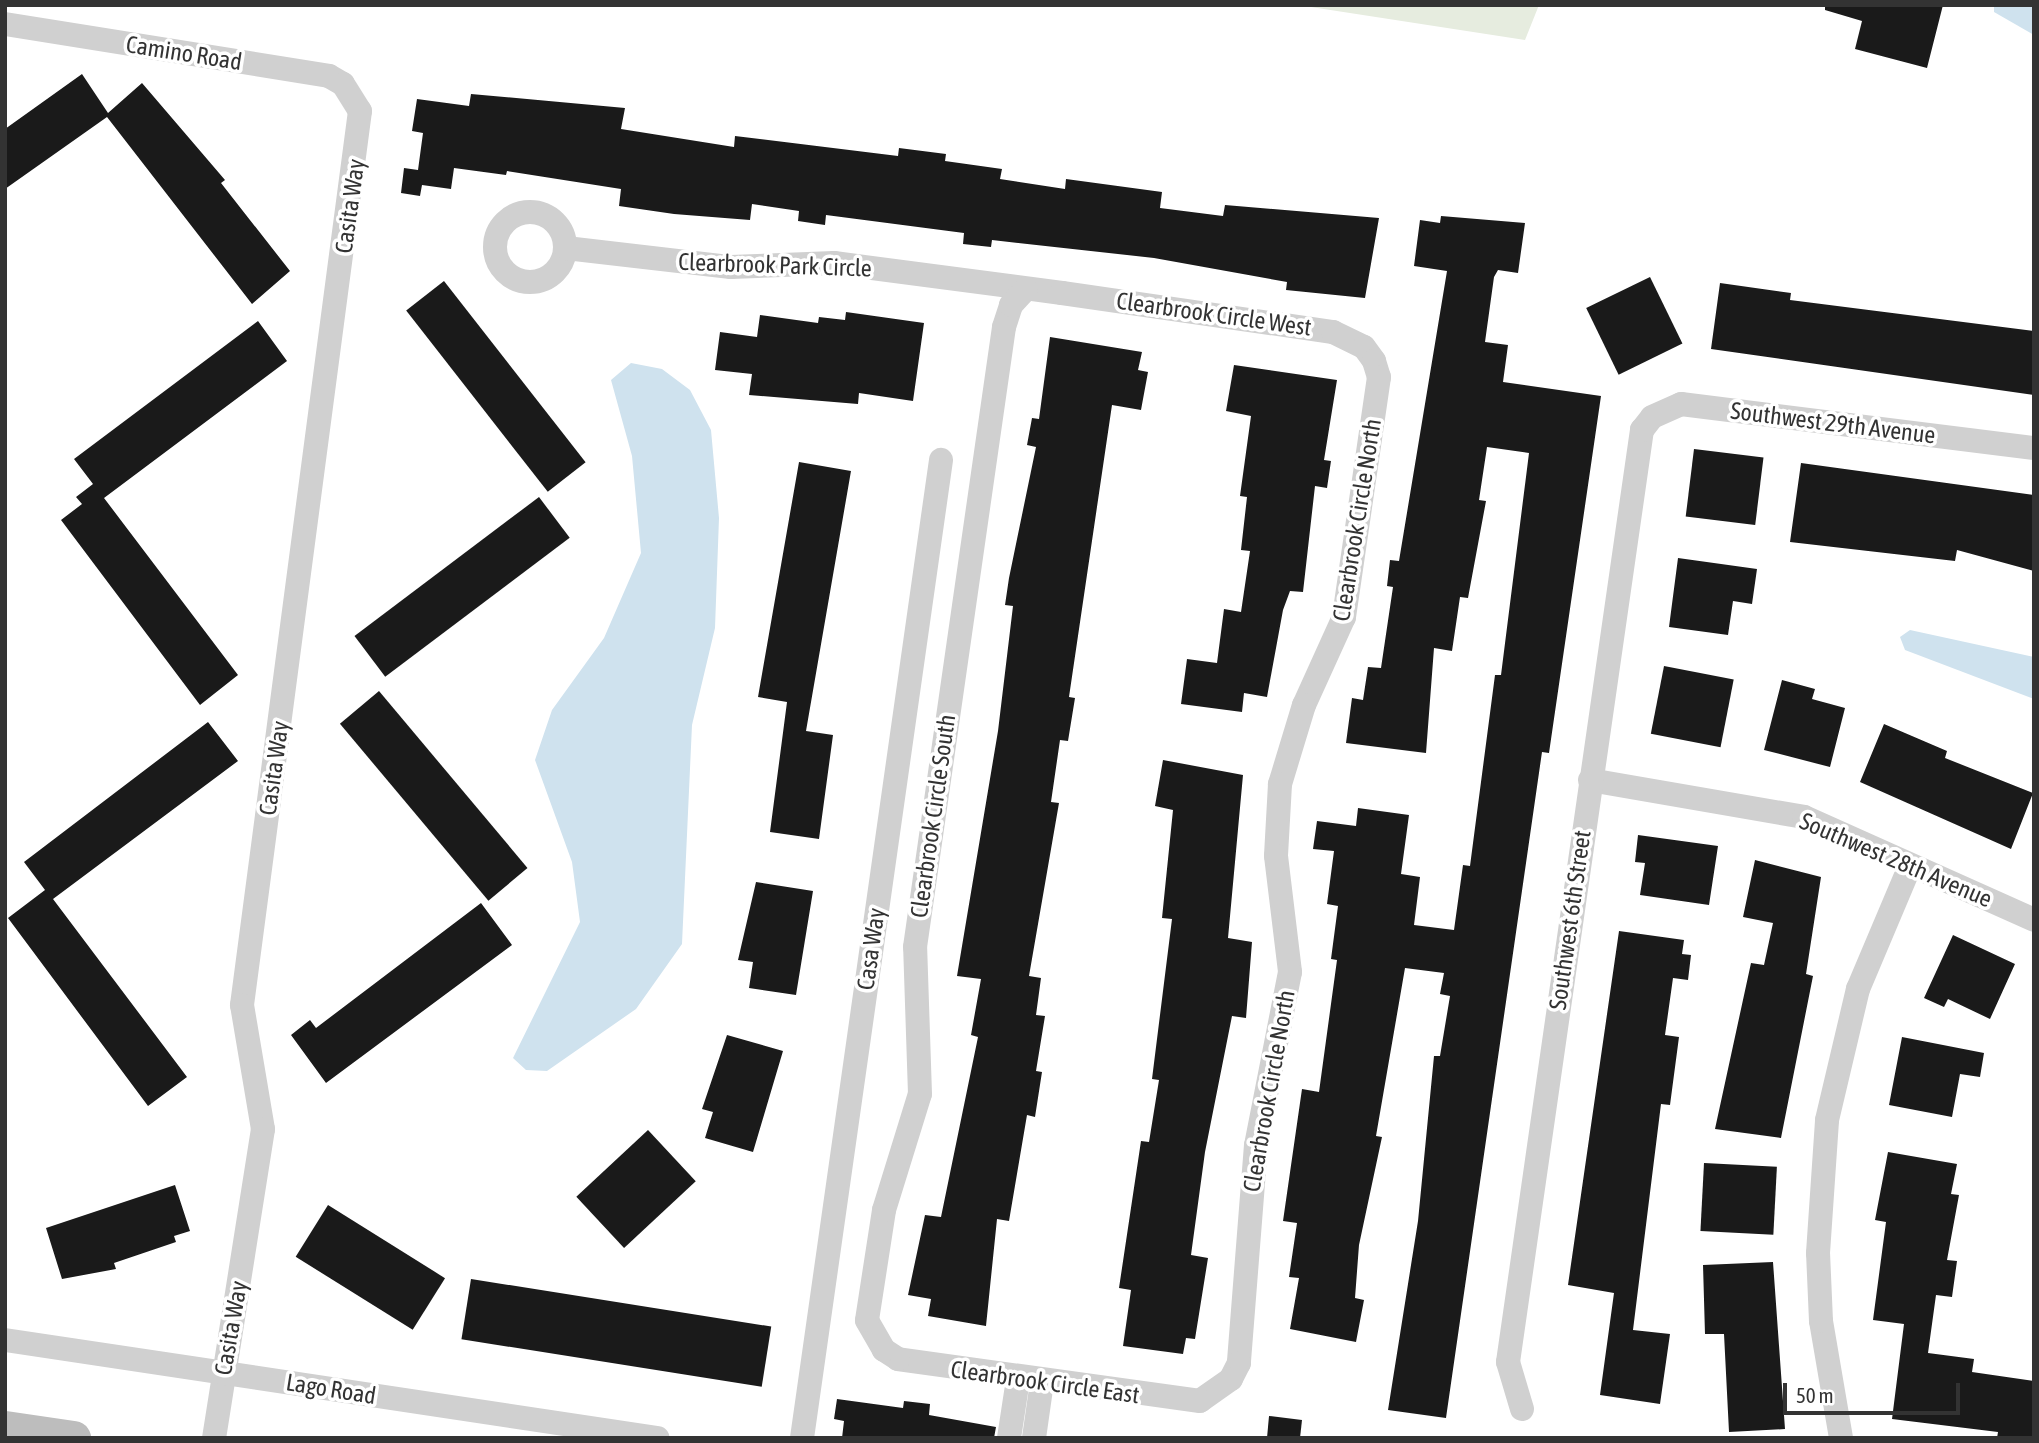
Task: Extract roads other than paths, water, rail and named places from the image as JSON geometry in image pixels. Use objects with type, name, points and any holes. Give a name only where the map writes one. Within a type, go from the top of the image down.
[{"type":"street","name":"Camino Road","points":[[5,24],[329,76],[354,97]]},
{"type":"street","name":"Casita Way","points":[[214,1438],[222,1372],[263,1129],[242,1005],[360,127],[354,97]]},
{"type":"street","name":"Clearbrook Park Circle","points":[[566,248],[731,267],[834,263],[1026,289]]},
{"type":"street","name":"Clearbrook Circle West","points":[[1026,289],[1333,332],[1364,347],[1379,377]]},
{"type":"street","name":"Clearbrook Circle South","points":[[878,1343],[867,1320],[876,1248],[922,1076],[915,947],[1004,327],[1011,305],[1026,289]]},
{"type":"street","name":"Clearbrook Circle North","points":[[1216,1393],[1239,1363],[1256,1144],[1290,972],[1276,856],[1280,784],[1304,705],[1344,617],[1379,377]]},
{"type":"street","name":"Southwest 29th Avenue","points":[[1642,430],[1652,417],[1681,404],[2034,448]]},
{"type":"street","name":"Southwest 6th Street","points":[[1522,1409],[1508,1362],[1642,430]]},
{"type":"street","name":"Casa Way","points":[[802,1438],[941,460]]},
{"type":"street","name":"Southwest 28th Avenue","points":[[1590,780],[1804,817],[2034,920]]},
{"type":"street","points":[[1841,1438],[1821,1321],[1818,1254],[1827,1120],[1858,989],[1910,866]]},
{"type":"street","name":"Lago Road","points":[[5,1340],[657,1438]]},
{"type":"street","name":"Clearbrook Circle East","points":[[878,1343],[898,1359],[1030,1381],[1184,1402],[1216,1393]]},
{"type":"street","points":[[1009,1438],[1030,1381]]},
{"type":"street","points":[[1030,1381],[1034,1438]]},
{"type":"street","points":[[5,1428],[73,1438]]},
{"type":"water","points":[[1994,5],[2034,5],[2034,35],[1994,12]]},
{"type":"water","points":[[631,363],[662,369],[690,390],[711,430],[719,518],[715,628],[692,725],[682,944],[636,1009],[547,1071],[526,1070],[513,1058],[580,922],[572,862],[535,760],[552,710],[604,638],[641,553],[632,456],[611,380]]},
{"type":"water","points":[[1910,630],[2034,657],[2034,699],[1905,650],[1900,637]]}]
